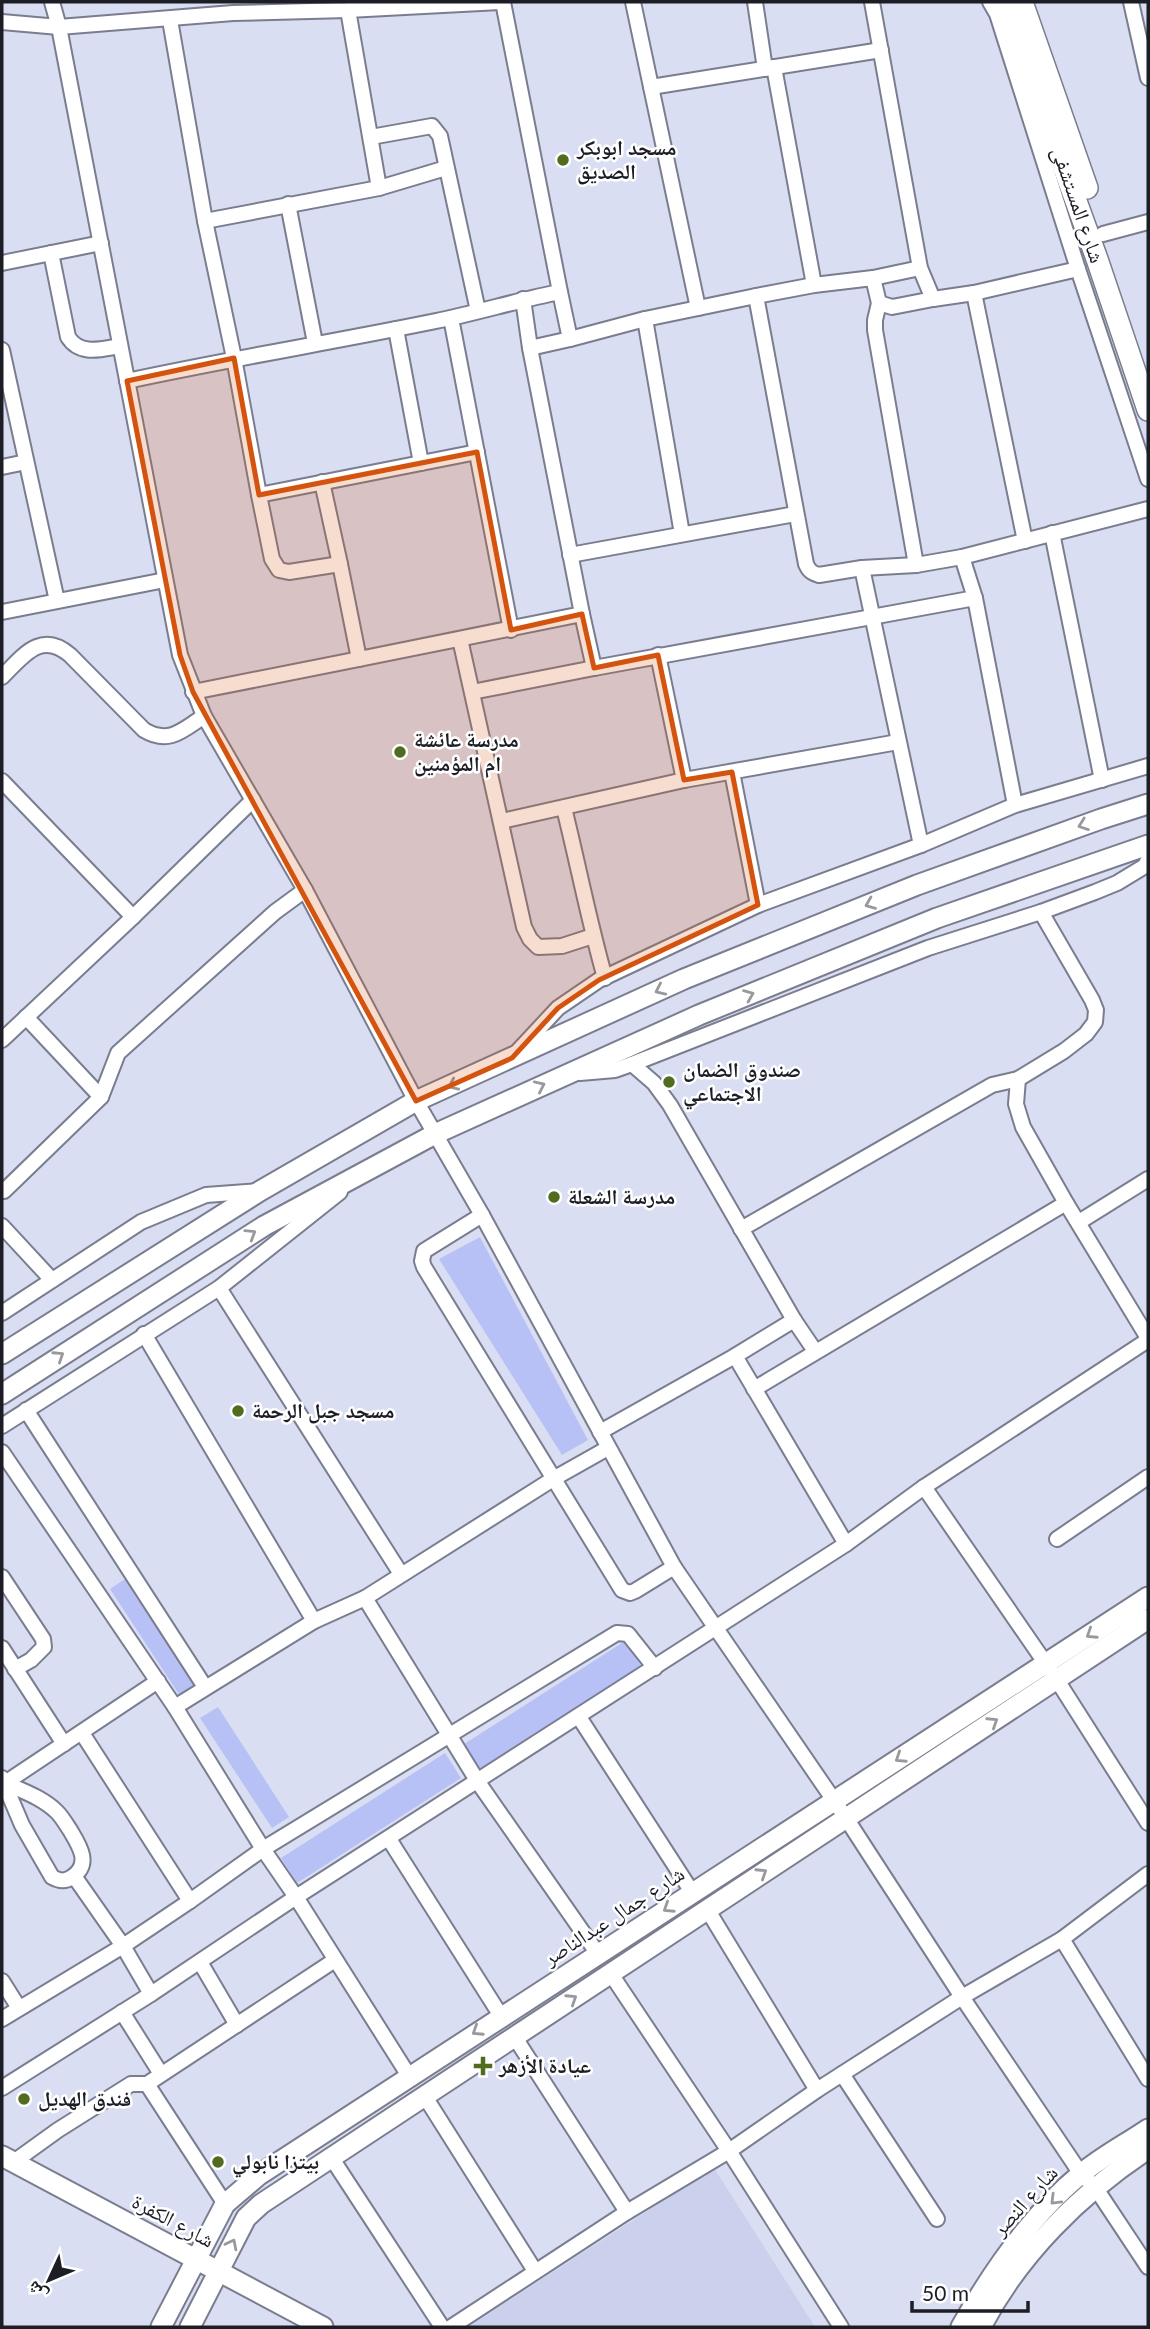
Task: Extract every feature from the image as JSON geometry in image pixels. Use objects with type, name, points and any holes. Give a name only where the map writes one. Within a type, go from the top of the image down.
[{"type":"main road","name":"شارع المستشفى","points":[[1004,2],[1097,259],[1148,410]]},
{"type":"main road","name":"شارع المستشفى","points":[[1022,2],[1148,366]]},
{"type":"street","points":[[52,2],[180,655],[204,716],[305,890],[416,1101],[482,1215],[674,1567],[846,1818],[962,1997],[1148,2267]]},
{"type":"street","points":[[3,23],[59,27],[170,20],[231,7],[348,10],[502,2],[570,339]]},
{"type":"street","points":[[633,2],[698,309]]},
{"type":"street","points":[[755,2],[814,285]]},
{"type":"street","points":[[872,2],[920,268],[933,299]]},
{"type":"street","points":[[990,2],[1148,479]]},
{"type":"street","points":[[1131,2],[1148,78]]},
{"type":"street","points":[[348,10],[379,188]]},
{"type":"street","points":[[170,20],[205,221],[272,559],[279,570],[289,572],[340,564]]},
{"type":"street","points":[[651,86],[881,50]]},
{"type":"street","points":[[371,137],[432,126],[440,136],[478,311]]},
{"type":"street","points":[[205,221],[379,188],[446,168]]},
{"type":"street","points":[[288,204],[315,343]]},
{"type":"street","points":[[1103,234],[1148,222]]},
{"type":"street","points":[[2,263],[101,243]]},
{"type":"street","points":[[51,253],[71,342],[86,350],[120,346]]},
{"type":"street","points":[[530,348],[645,319],[756,296],[920,268]]},
{"type":"street","points":[[879,303],[892,307],[974,293],[1078,269]]},
{"type":"street","points":[[873,278],[879,303],[875,330],[916,565]]},
{"type":"street","points":[[127,381],[234,358],[451,318],[560,292]]},
{"type":"street","points":[[974,293],[1025,541]]},
{"type":"street","points":[[756,296],[795,514],[809,570],[819,575],[862,568],[916,565],[962,557],[1148,509]]},
{"type":"street","points":[[523,299],[530,348],[594,668]]},
{"type":"street","points":[[451,318],[511,630]]},
{"type":"street","points":[[645,319],[681,534]]},
{"type":"street","points":[[396,329],[421,463]]},
{"type":"street","points":[[2,351],[57,601]]},
{"type":"street","points":[[259,495],[477,453]]},
{"type":"street","points":[[2,467],[26,462]]},
{"type":"street","points":[[322,482],[359,659]]},
{"type":"street","points":[[570,555],[795,514]]},
{"type":"street","points":[[1052,533],[1102,780]]},
{"type":"street","points":[[962,557],[975,598],[1015,805]]},
{"type":"street","points":[[862,568],[921,845]]},
{"type":"street","points":[[2,612],[165,580]]},
{"type":"street","points":[[472,692],[975,598]]},
{"type":"street","points":[[193,692],[582,614]]},
{"type":"street","points":[[460,639],[524,927],[538,947],[551,947],[593,936]]},
{"type":"street","points":[[2,677],[30,650],[53,643],[71,654],[144,730],[154,736],[166,737],[180,732],[204,716]]},
{"type":"street","points":[[659,655],[684,780]]},
{"type":"street","points":[[502,821],[684,780],[898,742]]},
{"type":"street","points":[[512,1058],[558,1008],[605,978],[758,905],[921,845],[1015,805],[1148,766]]},
{"type":"street","points":[[732,772],[758,905]]},
{"type":"street","points":[[2,781],[133,917]]},
{"type":"street","points":[[2,1040],[253,800]]},
{"type":"street","points":[[2,1354],[260,1191],[416,1101],[684,979],[917,885],[1148,804]]},
{"type":"street","points":[[564,808],[605,978]]},
{"type":"street","points":[[2,1394],[264,1226],[435,1134],[699,1015],[937,918],[1148,845]]},
{"type":"street","points":[[568,1073],[615,1070],[632,1064],[928,948],[1041,912],[1117,883],[1147,865]]},
{"type":"street","points":[[2,1191],[101,1097],[118,1053],[275,912],[305,890]]},
{"type":"street","points":[[741,1228],[992,1085],[1018,1079],[1075,1043],[1091,1029],[1096,1010],[1087,988],[1041,912]]},
{"type":"street","points":[[26,1017],[101,1097]]},
{"type":"street","points":[[632,1064],[654,1083],[670,1105],[815,1352]]},
{"type":"street","points":[[2,2088],[846,1544],[924,1488],[1148,1339],[1023,1127],[1016,1104],[1018,1079]]},
{"type":"street","points":[[2,1426],[219,1288],[369,1168]]},
{"type":"street","points":[[1079,1222],[1148,1179]]},
{"type":"street","points":[[2,1312],[141,1222],[206,1195],[260,1191]]},
{"type":"street","points":[[754,1389],[1066,1203]]},
{"type":"street","points":[[482,1215],[424,1251],[422,1261],[622,1590],[627,1593],[635,1591],[674,1567]]},
{"type":"street","points":[[2,1226],[52,1280]]},
{"type":"street","points":[[219,1288],[401,1574]]},
{"type":"street","points":[[600,1432],[794,1320]]},
{"type":"street","points":[[144,1334],[314,1621]]},
{"type":"street","points":[[735,1356],[846,1544]]},
{"type":"street","points":[[26,1410],[205,1688]]},
{"type":"street","points":[[175,1707],[314,1621],[365,1598],[553,1479],[608,1448]]},
{"type":"street","points":[[2,1452],[175,1707],[262,1849],[296,1897],[409,2076]]},
{"type":"street","points":[[1056,1539],[1148,1477]]},
{"type":"street","points":[[924,1488],[1057,1680],[1148,1823]]},
{"type":"street","points":[[4,1584],[43,1639],[44,1647],[15,1669]]},
{"type":"street","name":"شارع جمال عبدالناصر","points":[[161,2327],[225,2204],[259,2175],[1148,1597]]},
{"type":"street","points":[[365,1598],[478,1782],[598,1954]]},
{"type":"street","points":[[190,2327],[246,2218],[261,2204],[1148,1619]]},
{"type":"street","points":[[2,2019],[123,1946],[262,1849],[617,1633],[628,1634],[655,1668]]},
{"type":"street","points":[[2,1648],[64,1744]]},
{"type":"street","points":[[3,1782],[158,1681]]},
{"type":"street","points":[[579,1717],[692,1892]]},
{"type":"street","points":[[82,1733],[190,1901]]},
{"type":"street","points":[[3,1782],[46,1802],[60,1814],[82,1851],[80,1869],[74,1876],[58,1881],[52,1877],[22,1825],[3,1782]]},
{"type":"street","points":[[389,1839],[500,2016]]},
{"type":"street","points":[[451,2327],[627,2212],[729,2151],[817,2090],[962,1997],[1062,1939],[1148,1874]]},
{"type":"street","points":[[74,1876],[123,1946],[151,1994]]},
{"type":"street","points":[[707,1909],[817,2090]]},
{"type":"street","points":[[1062,1939],[1148,2079]]},
{"type":"street","points":[[8,2159],[131,2084],[147,2084],[335,1960]]},
{"type":"street","points":[[200,1962],[237,2025]]},
{"type":"street","points":[[611,1974],[729,2151],[841,2327]]},
{"type":"street","points":[[2,1981],[19,2008]]},
{"type":"street","points":[[122,2012],[162,2074]]},
{"type":"street","points":[[514,2036],[627,2212]]},
{"type":"street","points":[[842,2074],[937,2219]]},
{"type":"street","points":[[147,2084],[225,2204]]},
{"type":"street","points":[[424,2095],[535,2272]]},
{"type":"street","name":"شارع النصر","points":[[961,2327],[1001,2262],[1038,2217],[1088,2181],[1148,2129]]},
{"type":"street","name":"شارع النصر","points":[[981,2327],[1019,2268],[1088,2181],[1148,2149]]},
{"type":"street","points":[[331,2157],[442,2327]]},
{"type":"street","name":"شارع الكفرة","points":[[8,2159],[323,2327]]},
{"type":"highlighted area","points":[[234,358],[259,495],[477,452],[511,630],[582,614],[594,668],[658,655],[684,780],[732,772],[758,905],[599,980],[558,1008],[512,1058],[416,1101],[193,692],[180,655],[127,381]]},
{"type":"shaded area","points":[[480,1237],[588,1440],[562,1455],[439,1259]]},
{"type":"shaded area","points":[[128,1577],[199,1688],[182,1699],[110,1589]]},
{"type":"shaded area","points":[[625,1641],[641,1666],[477,1771],[461,1746]]},
{"type":"shaded area","points":[[218,1707],[289,1817],[272,1828],[200,1718]]},
{"type":"shaded area","points":[[445,1753],[461,1778],[297,1883],[281,1858]]},
{"type":"shaded area","points":[[714,2168],[815,2327],[468,2327]]},
{"type":"place","name":"مسجد ابوبكر الصديق","points":[[563,160]]},
{"type":"place","name":"مدرسة عائشة ام المؤمنين","points":[[400,752]]},
{"type":"place","name":"صندوق الضمان الاجتماعي","points":[[669,1082]]},
{"type":"place","name":"مدرسة الشعلة","points":[[554,1197]]},
{"type":"place","name":"مسجد جبل الرحمة","points":[[238,1411]]},
{"type":"place","name":"عيادة الأزهر","points":[[483,2066]]},
{"type":"place","name":"فندق الهديل","points":[[24,2099]]},
{"type":"place","name":"بيتزا نابولي","points":[[218,2162]]}]
